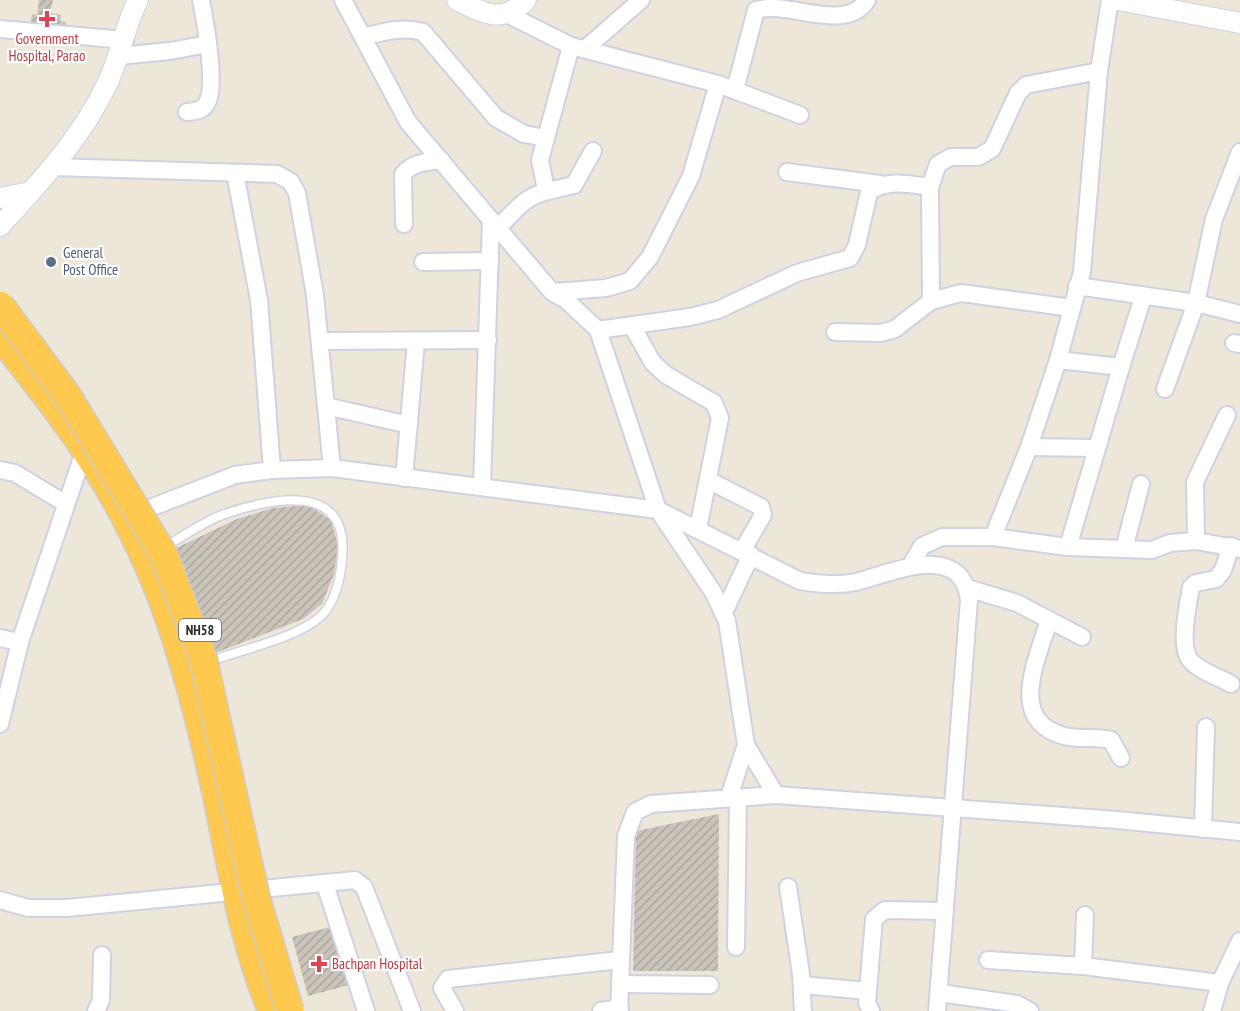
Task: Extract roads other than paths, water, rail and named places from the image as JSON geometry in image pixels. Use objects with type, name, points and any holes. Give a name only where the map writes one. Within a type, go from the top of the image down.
[{"type":"highway","name":"NH58","points":[[0,292],[87,414],[136,514],[176,640],[216,795],[248,889],[297,1011]]},
{"type":"highway","points":[[0,305],[66,394],[164,555],[203,657],[256,897],[290,1011]]},
{"type":"highway","points":[[0,322],[56,394],[100,461],[159,568],[201,698],[253,925],[280,1011]]},
{"type":"highway","name":"NH58","points":[[0,335],[64,419],[84,452],[166,546],[211,661],[248,889],[249,946],[272,1011]]},
{"type":"street","points":[[0,226],[53,167],[91,114],[122,48],[138,0]]},
{"type":"street","points":[[187,112],[199,111],[206,105],[210,96],[208,44],[201,0]]},
{"type":"street","points":[[343,0],[408,122],[552,292],[566,300],[598,330],[658,510],[713,592],[727,621],[746,745],[776,795]]},
{"type":"street","points":[[457,0],[484,13],[507,15],[578,47],[718,84],[800,115]]},
{"type":"street","points":[[507,15],[526,0]]},
{"type":"street","points":[[546,190],[540,160],[578,47],[641,0]]},
{"type":"street","points":[[735,90],[756,10],[766,4],[779,3],[840,14],[855,12],[862,8],[867,0]]},
{"type":"street","points":[[993,537],[1029,447],[1058,360],[1082,272],[1099,71],[1110,0]]},
{"type":"street","points":[[1118,0],[1152,3],[1240,24]]},
{"type":"street","points":[[0,29],[122,48],[170,51],[208,44]]},
{"type":"street","points":[[363,37],[391,30],[411,29],[423,32],[496,118],[524,134],[546,138]]},
{"type":"street","points":[[931,301],[930,187],[938,164],[951,157],[978,157],[992,149],[1018,93],[1026,85],[1099,71]]},
{"type":"street","points":[[552,292],[606,288],[630,281],[650,257],[691,176],[718,84]]},
{"type":"street","points":[[482,487],[490,261],[495,224],[524,200],[546,190],[574,185],[593,151]]},
{"type":"street","points":[[1165,389],[1196,303],[1214,219],[1240,152]]},
{"type":"street","points":[[404,224],[403,174],[408,167],[441,160]]},
{"type":"street","points":[[53,167],[277,174],[291,182],[297,193],[315,295],[332,468]]},
{"type":"street","points":[[787,172],[880,184],[893,182],[930,187]]},
{"type":"street","points":[[235,173],[259,300],[272,470]]},
{"type":"street","points":[[598,330],[690,317],[718,310],[797,273],[850,258],[857,244],[869,192],[880,184]]},
{"type":"street","points":[[0,198],[31,192]]},
{"type":"street","points":[[423,262],[490,261]]},
{"type":"street","points":[[1077,286],[1196,303],[1240,315]]},
{"type":"street","points":[[835,332],[865,334],[888,331],[931,301],[961,293],[1071,308]]},
{"type":"street","points":[[1068,547],[1095,448],[1143,297]]},
{"type":"street","points":[[633,326],[653,363],[666,375],[714,403],[718,409],[720,418],[698,529]]},
{"type":"street","points":[[320,341],[488,340]]},
{"type":"street","points":[[404,477],[416,342]]},
{"type":"street","points":[[1058,360],[1121,367]]},
{"type":"street","points":[[326,406],[409,425]]},
{"type":"street","points":[[1196,541],[1195,482],[1227,415]]},
{"type":"street","points":[[1029,447],[1095,448]]},
{"type":"street","points":[[0,724],[20,642],[84,452]]},
{"type":"street","points":[[136,514],[235,475],[272,470],[332,468],[658,510],[800,581],[825,585],[854,583],[911,565],[950,567],[962,578],[969,600],[951,807],[937,1011]]},
{"type":"street","points":[[0,470],[15,473],[66,504]]},
{"type":"street","points":[[708,480],[761,507],[763,515],[723,614]]},
{"type":"street","points":[[1124,549],[1141,484]]},
{"type":"street","points":[[911,565],[922,546],[942,537],[993,537],[1068,547],[1152,550],[1170,543],[1196,541],[1236,547],[1216,579],[1196,582],[1191,587],[1186,641],[1190,660],[1230,684]]},
{"type":"street","points":[[967,588],[1017,603],[1082,637]]},
{"type":"street","points":[[1049,620],[1029,689],[1030,707],[1036,718],[1063,736],[1111,740],[1120,758]]},
{"type":"street","points":[[0,638],[20,642]]},
{"type":"street","points":[[1203,829],[1206,727]]},
{"type":"street","points":[[736,947],[733,797],[746,745]]},
{"type":"street","points":[[601,1011],[620,1010],[626,836],[635,812],[651,804],[776,795],[951,807],[1240,832]]},
{"type":"street","points":[[0,900],[28,908],[67,908],[356,880],[361,882],[412,1011]]},
{"type":"street","points":[[325,884],[366,1011]]},
{"type":"street","points":[[788,887],[802,986],[802,1011]]},
{"type":"street","points":[[871,1011],[867,1003],[874,920],[879,913],[885,910],[944,911]]},
{"type":"street","points":[[1083,966],[1085,915]]},
{"type":"street","points":[[1212,1011],[1220,983],[1240,941]]},
{"type":"street","points":[[96,1011],[101,1000],[102,955]]},
{"type":"street","points":[[455,1011],[442,988],[448,979],[620,960]]},
{"type":"street","points":[[988,960],[1083,966],[1220,983]]},
{"type":"street","points":[[620,984],[710,985]]},
{"type":"street","points":[[802,986],[868,991]]},
{"type":"street","points":[[939,993],[1017,1004],[1030,1011]]},
{"type":"lane","points":[[166,546],[220,516],[270,502],[297,500],[314,502],[329,509],[340,525],[344,546],[341,573],[332,600],[321,616],[301,629],[211,661]]},
{"type":"place","name":"Government Hospital, Parao","points":[[47,19]]},
{"type":"place","name":"General Post Office","points":[[51,262]]},
{"type":"place","name":"Bachpan Hospital","points":[[319,964]]}]
